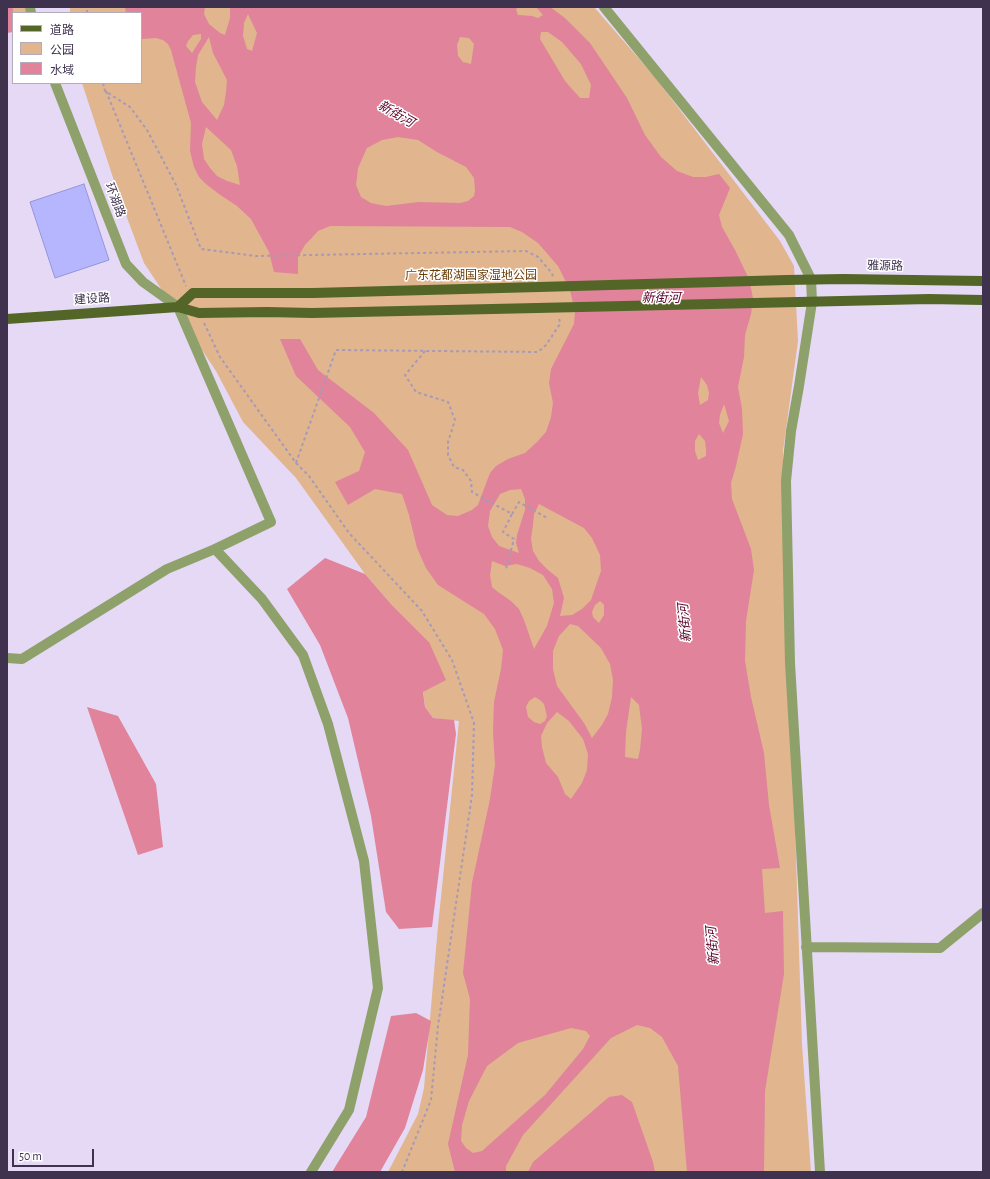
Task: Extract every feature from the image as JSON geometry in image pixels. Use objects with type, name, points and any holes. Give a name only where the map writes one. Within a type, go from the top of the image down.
[{"type":"main road","name":"雅源路","points":[[178,307],[193,293],[313,293],[811,279],[983,281]]},
{"type":"main road","points":[[178,307],[197,313],[312,313],[929,299],[983,300]]},
{"type":"main road","name":"建设路","points":[[7,319],[178,307]]},
{"type":"street","points":[[604,7],[789,235],[811,279],[812,302],[791,431],[786,481],[790,664],[820,1172]]},
{"type":"street","name":"环湖路","points":[[55,84],[126,264],[143,282],[178,307]]},
{"type":"street","points":[[7,658],[22,659],[167,569],[215,549],[271,522],[178,307]]},
{"type":"street","points":[[215,549],[262,599],[303,655],[328,724],[364,861],[378,988],[349,1110],[311,1172]]},
{"type":"street","points":[[806,947],[940,948],[983,914]]},
{"type":"path","points":[[103,84],[105,90],[130,107],[147,130],[176,185],[201,249],[256,256],[320,255]]},
{"type":"path","points":[[425,351],[405,375],[416,392],[448,402],[455,420],[448,442],[448,455],[454,467],[464,470],[471,481],[472,492],[512,514]]},
{"type":"path","points":[[332,363],[296,463],[309,476],[349,533],[422,611],[452,660],[474,722],[472,795],[438,1026],[431,1100],[402,1172]]},
{"type":"path","points":[[506,569],[514,539],[503,532],[519,502],[546,518]]},
{"type":"green space","points":[[13,7],[30,7],[31,12],[13,12]]},
{"type":"green space","name":"广东花都湖国家湿地公园","points":[[70,7],[594,7],[654,76],[780,241],[794,266],[798,341],[783,451],[802,1044],[811,1172],[388,1172],[418,1114],[424,1088],[438,926],[459,721],[433,718],[425,707],[423,691],[429,642],[391,604],[365,574],[296,478],[243,422],[216,371],[144,263],[120,199],[82,84],[142,84],[142,12],[70,12]]},
{"type":"water","points":[[7,7],[13,7],[12,32],[7,33]]},
{"type":"water","name":"新街河","points":[[125,7],[205,7],[204,14],[209,24],[225,35],[230,18],[230,7],[519,7],[516,9],[518,15],[538,18],[543,15],[536,7],[550,7],[565,18],[590,43],[627,98],[645,135],[661,157],[677,171],[693,177],[706,177],[719,174],[730,188],[719,215],[722,227],[749,279],[753,298],[751,314],[745,335],[744,357],[738,387],[742,409],[743,434],[731,483],[732,499],[751,549],[754,570],[746,621],[745,661],[751,697],[764,753],[769,805],[780,868],[762,869],[765,913],[783,911],[784,974],[765,1091],[764,1172],[687,1172],[678,1066],[662,1037],[650,1028],[637,1025],[611,1038],[523,1135],[506,1166],[506,1172],[455,1172],[448,1144],[468,1055],[470,999],[463,973],[472,883],[490,799],[495,765],[493,732],[494,702],[501,669],[503,650],[495,629],[484,614],[438,585],[426,568],[417,548],[402,494],[375,489],[348,505],[335,482],[359,471],[365,452],[350,427],[296,376],[280,339],[300,339],[318,370],[374,413],[408,450],[432,505],[447,515],[458,516],[472,510],[478,505],[490,473],[496,466],[508,459],[525,453],[546,432],[551,417],[553,403],[549,383],[551,369],[574,324],[575,312],[570,290],[558,266],[538,243],[522,232],[510,227],[330,226],[318,231],[305,245],[298,257],[298,274],[274,272],[269,252],[251,219],[237,206],[219,194],[199,177],[194,167],[190,151],[191,123],[171,50],[168,44],[163,40],[156,38],[142,39],[142,12],[126,12]],"holes":[[[248,14],[257,33],[252,51],[247,49],[243,36],[244,23]],[[541,32],[548,32],[562,42],[581,64],[591,85],[589,98],[580,98],[565,81],[540,39]],[[201,34],[201,39],[192,53],[186,46],[193,35]],[[209,37],[213,53],[227,80],[224,105],[217,120],[202,102],[195,82],[198,55]],[[460,37],[469,38],[474,44],[471,64],[463,62],[458,56],[457,45]],[[206,127],[231,150],[237,166],[240,185],[217,176],[204,159],[202,144]],[[398,137],[418,140],[466,167],[474,178],[474,196],[468,201],[460,203],[419,202],[386,206],[371,203],[361,197],[356,185],[358,168],[367,148],[382,140]],[[701,377],[707,385],[709,393],[708,400],[700,405],[698,393]],[[724,404],[729,421],[723,433],[719,423]],[[699,434],[705,441],[706,456],[698,460],[695,451],[695,441]],[[521,489],[525,499],[525,510],[516,543],[519,553],[499,546],[492,537],[488,526],[490,511],[500,494],[510,490]],[[539,504],[584,528],[592,538],[600,555],[601,571],[591,600],[582,609],[572,615],[560,616],[564,598],[558,578],[539,561],[533,551],[531,539],[534,514]],[[492,561],[505,566],[517,564],[530,568],[543,575],[552,589],[554,603],[547,626],[534,649],[519,609],[492,587],[490,575]],[[600,601],[604,605],[604,615],[599,623],[593,617],[592,612],[595,605]],[[570,624],[578,626],[601,648],[610,664],[613,680],[612,697],[608,714],[592,738],[584,723],[557,686],[553,669],[553,651],[559,636]],[[535,697],[544,704],[547,716],[545,721],[540,724],[534,722],[528,717],[526,707],[529,701]],[[631,697],[639,705],[642,729],[638,759],[625,757],[626,732]],[[557,712],[569,721],[583,739],[588,754],[587,770],[582,783],[571,799],[565,794],[558,777],[546,763],[541,736],[547,723]],[[571,1028],[586,1031],[590,1036],[583,1049],[545,1095],[482,1151],[473,1153],[466,1148],[461,1141],[462,1125],[469,1101],[487,1066],[518,1043]]]},
{"type":"water","points":[[325,558],[365,574],[391,604],[429,642],[446,680],[423,692],[425,707],[433,718],[454,720],[456,734],[432,927],[399,929],[386,912],[371,816],[348,718],[320,645],[287,589]]},
{"type":"water","points":[[87,707],[118,716],[156,784],[163,847],[138,855]]},
{"type":"water","points":[[416,1013],[431,1021],[423,1070],[405,1128],[380,1172],[332,1172],[366,1117],[391,1016]]},
{"type":"water","points":[[622,1095],[632,1102],[653,1162],[655,1172],[528,1172],[533,1162],[609,1097]]},
{"type":"building","points":[[84,184],[109,260],[55,278],[30,202]]}]
